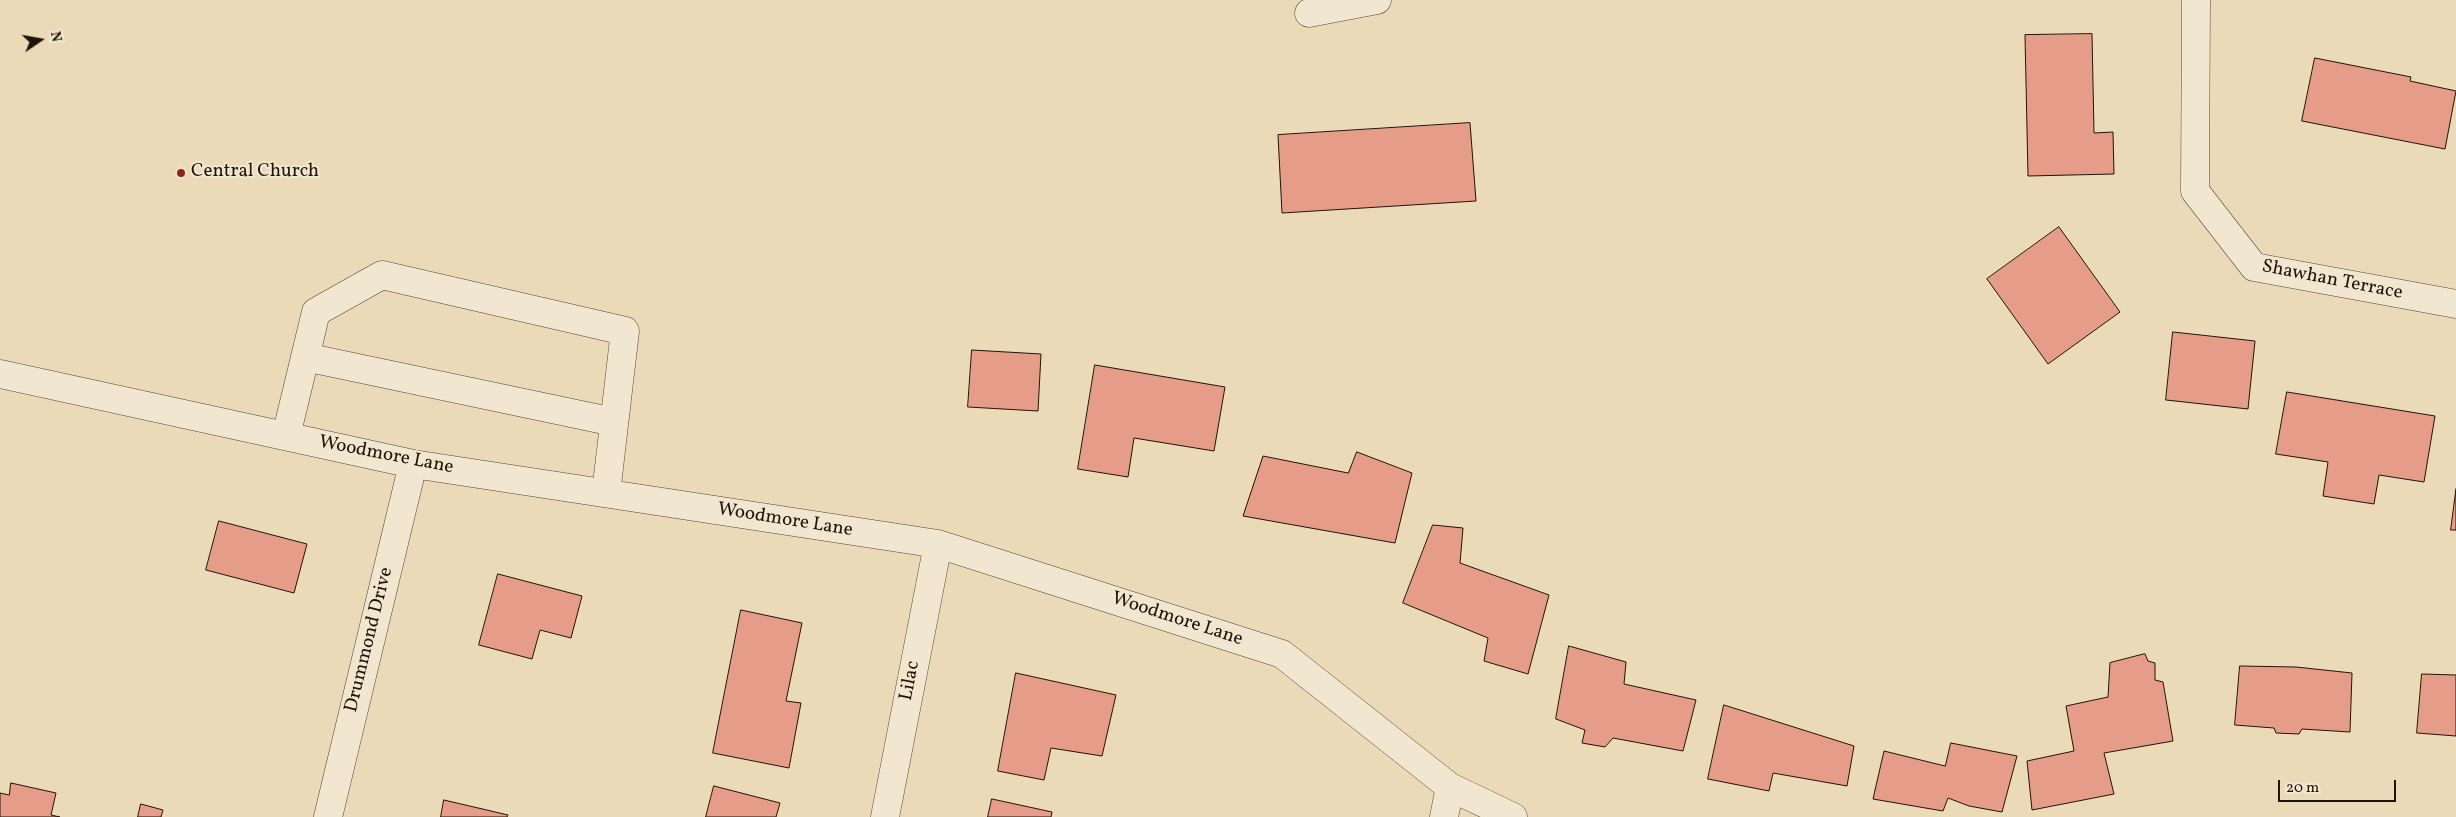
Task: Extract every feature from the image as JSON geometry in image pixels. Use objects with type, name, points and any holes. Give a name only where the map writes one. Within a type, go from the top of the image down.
[{"type":"street","points":[[1309,13],[1377,0]]},
{"type":"street","name":"Shawhan Terrace","points":[[2196,0],[2195,191],[2254,267],[2456,304]]},
{"type":"street","points":[[286,436],[316,312],[382,275],[625,331],[606,494]]},
{"type":"street","points":[[305,358],[614,422]]},
{"type":"street","name":"Woodmore Lane","points":[[0,374],[413,464],[938,544],[1282,654],[1450,787],[1513,817]]},
{"type":"street","name":"Drummond Drive","points":[[328,817],[413,464]]},
{"type":"street","name":"Lilac","points":[[885,817],[938,544]]},
{"type":"street","points":[[1444,817],[1450,787]]},
{"type":"building","points":[[2092,34],[2094,133],[2113,132],[2114,174],[2028,176],[2025,35]]},
{"type":"building","points":[[2315,58],[2411,77],[2410,81],[2456,91],[2445,149],[2302,121]]},
{"type":"building","points":[[1470,123],[1476,201],[1282,213],[1278,135]]},
{"type":"building","points":[[2059,227],[2120,312],[2048,364],[1987,279]]},
{"type":"building","points":[[2173,332],[2255,341],[2248,409],[2166,400]]},
{"type":"building","points":[[972,350],[1041,354],[1038,411],[968,407]]},
{"type":"building","points":[[1095,365],[1225,387],[1214,451],[1134,438],[1128,477],[1078,469]]},
{"type":"building","points":[[2287,392],[2435,416],[2424,482],[2379,475],[2374,504],[2323,496],[2328,462],[2276,454]]},
{"type":"building","points":[[1357,452],[1412,473],[1395,543],[1243,516],[1263,456],[1348,473]]},
{"type":"building","points":[[2456,489],[2456,530],[2451,530]]},
{"type":"building","points":[[219,521],[307,544],[294,593],[206,570]]},
{"type":"building","points":[[1433,525],[1463,528],[1460,563],[1549,595],[1528,674],[1484,661],[1488,638],[1403,603]]},
{"type":"building","points":[[498,574],[582,596],[571,638],[540,630],[532,659],[479,645]]},
{"type":"building","points":[[741,610],[802,623],[786,701],[801,703],[789,768],[713,753]]},
{"type":"building","points":[[1569,646],[1626,662],[1624,684],[1696,700],[1683,751],[1613,738],[1605,747],[1582,743],[1585,730],[1556,719]]},
{"type":"building","points":[[2145,654],[2148,661],[2155,663],[2155,680],[2163,682],[2173,741],[2104,753],[2114,794],[2032,810],[2027,761],[2074,751],[2066,706],[2108,697],[2110,663]]},
{"type":"building","points":[[2240,666],[2296,667],[2352,673],[2350,732],[2302,729],[2299,734],[2276,733],[2274,728],[2235,725]]},
{"type":"building","points":[[1016,673],[1116,695],[1102,756],[1051,748],[1044,780],[998,771]]},
{"type":"building","points":[[2422,674],[2456,675],[2456,736],[2417,733]]},
{"type":"building","points":[[1724,705],[1854,746],[1847,786],[1773,773],[1769,791],[1708,779]]},
{"type":"building","points":[[1951,743],[2017,756],[2002,812],[1969,806],[1948,798],[1943,811],[1873,799],[1884,751],[1945,766]]},
{"type":"building","points":[[11,783],[56,793],[51,815],[60,817],[0,817],[0,793],[9,795]]},
{"type":"building","points":[[714,786],[780,803],[776,817],[706,817]]},
{"type":"building","points":[[992,799],[1052,812],[1051,817],[988,817]]},
{"type":"building","points":[[444,800],[508,815],[507,817],[441,817]]},
{"type":"building","points":[[141,804],[163,810],[161,817],[138,817]]},
{"type":"place","name":"Central Church","points":[[181,173]]}]
